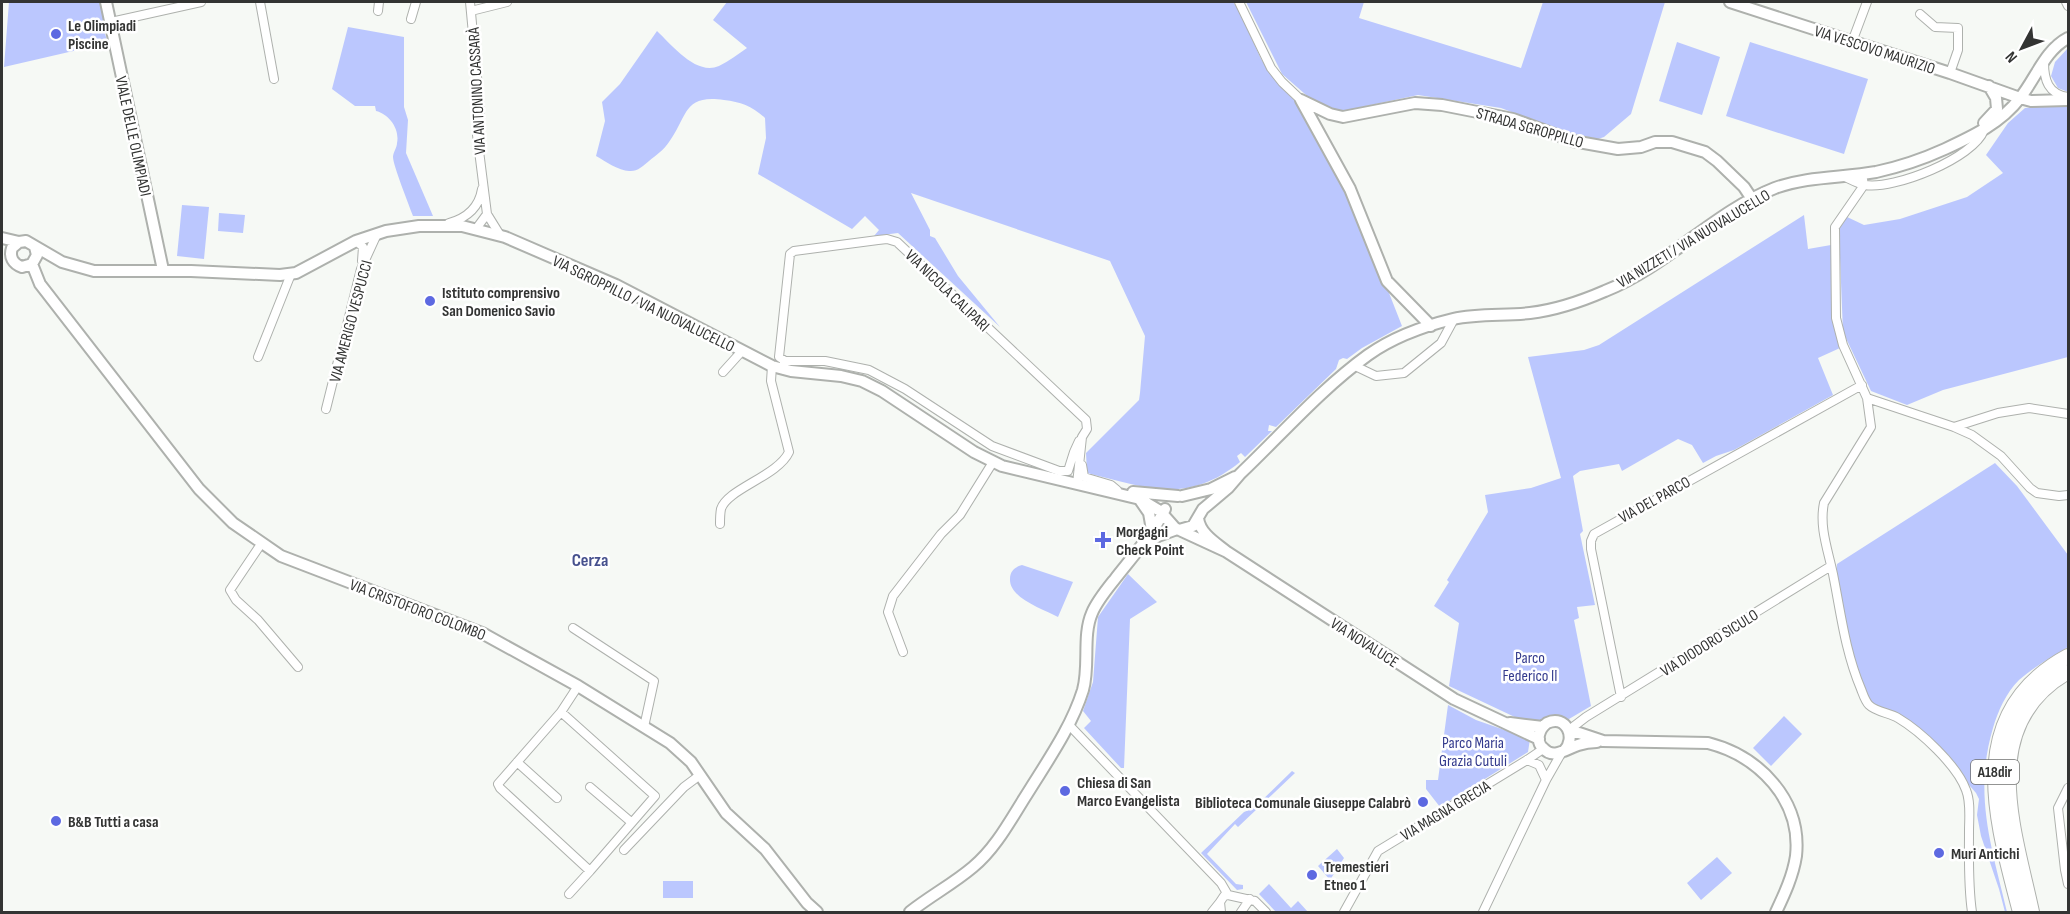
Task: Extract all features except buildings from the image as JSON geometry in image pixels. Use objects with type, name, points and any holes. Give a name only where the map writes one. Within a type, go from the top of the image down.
[{"type":"highway","name":"A18dir","points":[[2020,912],[2010,879],[1997,818],[1994,789],[1995,760],[2007,719],[2023,694],[2046,671],[2068,656]]},
{"type":"highway","name":"A18dir","points":[[2032,912],[2011,819],[2008,790],[2011,752],[2018,730],[2035,700],[2068,672]]},
{"type":"main road","name":"VIALE DELLE OLIMPIADI","points":[[106,2],[163,270]]},
{"type":"main road","name":"VIA VESCOVO MAURIZIO","points":[[1730,2],[2020,98],[2031,101],[2068,99]]},
{"type":"main road","points":[[1960,141],[1984,130],[2004,116],[2020,98],[2054,49],[2068,38]]},
{"type":"main road","points":[[1960,141],[1988,120],[1997,109],[1996,98],[1989,86]]},
{"type":"main road","name":"STRADA SGROPPILLO","points":[[1301,100],[1330,114],[1343,117],[1415,104],[1442,105],[1513,119],[1573,141],[1618,149],[1641,147],[1655,142],[1672,142],[1705,152],[1717,160],[1744,187],[1752,199]]},
{"type":"main road","points":[[1301,100],[1350,189],[1387,281],[1398,295],[1431,326]]},
{"type":"main road","name":"VIA NIZZETI / VIA NUOVALUCELLO","points":[[1355,366],[1369,354],[1390,343],[1454,319],[1477,315],[1532,313],[1608,291],[1752,199],[1795,182],[1841,176],[1863,179],[1921,159],[1960,141]]},
{"type":"main road","name":"VIA SGROPPILLO / VIA NUOVALUCELLO","points":[[62,262],[94,271],[163,270],[291,274],[310,267],[356,241],[377,234],[402,228],[443,225],[476,229],[500,236],[616,285],[742,351],[780,366],[841,376],[872,385],[993,462],[1058,475],[1077,484],[1102,490]]},
{"type":"main road","points":[[2,238],[29,242],[62,262]]},
{"type":"main road","points":[[19,242],[12,248],[11,257],[14,263],[22,267],[46,261],[62,262]]},
{"type":"main road","points":[[2,246],[14,263],[40,284]]},
{"type":"main road","points":[[35,247],[37,255],[33,264],[40,284]]},
{"type":"main road","name":"VIA CRISTOFORO COLOMBO","points":[[40,284],[199,489],[233,523],[281,556],[482,633],[578,686],[644,727],[682,753],[726,813],[765,849],[807,903],[817,912]]},
{"type":"main road","points":[[1136,552],[1158,536],[1189,528],[1203,509],[1228,488],[1315,401],[1355,366]]},
{"type":"main road","points":[[910,912],[974,866],[990,849],[1011,819],[1069,725],[1083,687],[1091,614],[1164,513],[1170,501],[1180,496],[1211,489],[1240,474]]},
{"type":"main road","points":[[1102,490],[1180,496],[1194,501],[1198,508],[1201,529],[1227,552]]},
{"type":"main road","points":[[1102,490],[1140,499],[1164,513],[1171,526],[1227,552]]},
{"type":"main road","points":[[1140,499],[1149,513],[1152,530]]},
{"type":"main road","name":"VIA NOVALUCE","points":[[1227,552],[1454,699],[1507,723]]},
{"type":"main road","points":[[1507,723],[1543,727],[1554,722],[1567,729],[1603,741]]},
{"type":"main road","points":[[1507,723],[1543,747],[1563,751],[1584,743],[1603,741],[1708,743],[1745,757],[1773,782],[1787,805],[1792,820],[1796,842],[1792,873],[1776,912]]},
{"type":"main road","points":[[1543,727],[1543,747]]},
{"type":"main road","points":[[1563,751],[1569,745],[1567,729]]},
{"type":"street","points":[[111,22],[201,2]]},
{"type":"street","points":[[260,2],[274,79]]},
{"type":"street","points":[[378,11],[379,2]]},
{"type":"street","points":[[411,19],[416,2]]},
{"type":"street","name":"VIA ANTONINO CASSARÀ","points":[[470,2],[480,109],[477,135],[487,214]]},
{"type":"street","points":[[471,11],[507,2]]},
{"type":"street","name":"STRADA SGROPPILLO","points":[[1239,2],[1271,68],[1301,100]]},
{"type":"street","points":[[1852,42],[1867,2]]},
{"type":"street","points":[[2066,2],[2068,6]]},
{"type":"street","points":[[1920,15],[1935,27],[1958,28],[1958,50],[1950,73]]},
{"type":"street","points":[[2044,62],[2045,78],[2049,87],[2068,99]]},
{"type":"street","points":[[1972,912],[1969,894],[1969,812],[1966,790],[1950,762],[1909,726],[1868,704],[1852,668],[1839,615],[1825,545],[1822,512],[1824,503],[1871,427],[1867,398],[1837,326],[1834,233],[1837,222],[1863,179],[1878,186],[1924,172],[1968,150],[1982,137],[1984,130]]},
{"type":"street","points":[[443,225],[459,220],[472,211],[480,197],[483,181]]},
{"type":"street","points":[[472,211],[476,229]]},
{"type":"street","points":[[476,229],[487,214],[500,236]]},
{"type":"street","name":"VIA AMERIGO VESPUCCI","points":[[326,409],[361,269],[377,234]]},
{"type":"street","name":"VIA NICOLA CALIPARI","points":[[780,366],[790,254],[794,251],[892,240],[902,245],[1086,420],[1087,429],[1082,437],[1077,484]]},
{"type":"street","points":[[356,241],[363,249],[361,269]]},
{"type":"street","points":[[258,357],[291,274]]},
{"type":"street","points":[[1355,366],[1376,375],[1404,373],[1441,343],[1454,319]]},
{"type":"street","points":[[723,372],[742,351]]},
{"type":"street","points":[[720,524],[721,509],[730,497],[774,469],[789,452],[771,381],[780,366],[825,361],[869,370],[904,389],[992,446],[1058,475],[1068,471],[1082,437]]},
{"type":"street","name":"VIA DEL PARCO","points":[[1620,697],[1591,549],[1594,534],[1862,385]]},
{"type":"street","points":[[1867,398],[1972,435],[1994,450],[2037,493],[2068,495]]},
{"type":"street","points":[[1954,427],[1998,413],[2018,410],[2037,408],[2068,414]]},
{"type":"street","points":[[1080,455],[1084,477],[1112,485],[1117,490]]},
{"type":"street","points":[[903,652],[888,612],[893,596],[960,515],[993,462]]},
{"type":"street","points":[[261,544],[230,590],[236,600],[258,620],[298,668]]},
{"type":"street","name":"VIA DIODORO SICULO","points":[[1567,729],[1831,566]]},
{"type":"street","points":[[573,628],[654,681],[644,727]]},
{"type":"street","points":[[578,686],[561,712],[499,781],[500,788],[590,871]]},
{"type":"street","points":[[561,712],[655,796],[569,894]]},
{"type":"street","points":[[1069,725],[1143,800],[1226,892],[1255,901],[1266,912]]},
{"type":"street","points":[[1543,747],[1554,765]]},
{"type":"street","name":"VIA MAGNA GRECIA","points":[[1344,912],[1378,851],[1527,760],[1543,747]]},
{"type":"street","points":[[1483,912],[1546,780],[1563,751]]},
{"type":"street","points":[[1527,760],[1539,765],[1546,780]]},
{"type":"street","points":[[517,762],[557,798]]},
{"type":"street","points":[[624,850],[684,787],[700,775]]},
{"type":"street","points":[[590,787],[632,822]]},
{"type":"street","points":[[2068,788],[2058,808],[2068,884]]},
{"type":"street","points":[[1212,912],[1226,892]]},
{"type":"street","points":[[1241,912],[1250,899]]},
{"type":"street","points":[[1220,902],[1221,912]]},
{"type":"green space","name":"Le Olimpiadi Piscine","points":[[9,2],[100,2],[105,27],[103,28],[108,43],[4,67]]},
{"type":"green space","points":[[727,2],[1233,2],[1239,10],[1261,59],[1279,85],[1299,105],[1356,209],[1402,326],[1347,359],[1339,360],[1336,369],[1276,427],[1269,425],[1268,431],[1272,431],[1245,457],[1241,453],[1237,456],[1240,462],[1202,484],[1166,489],[1129,484],[1087,473],[1086,453],[1139,400],[1140,393],[1145,336],[1110,261],[911,193],[930,230],[930,236],[935,238],[958,276],[1000,327],[898,233],[874,236],[879,230],[865,216],[852,229],[758,174],[766,138],[765,118],[746,105],[711,99],[701,100],[694,104],[688,109],[665,148],[635,171],[621,169],[596,156],[605,121],[602,102],[620,84],[657,31],[685,58],[702,67],[719,66],[747,48],[713,20]]},
{"type":"green space","points":[[1246,2],[1364,2],[1359,18],[1521,68],[1543,2],[1665,2],[1631,114],[1604,137],[1598,139],[1565,132],[1501,108],[1418,95],[1338,112],[1313,101],[1282,74]]},
{"type":"green space","points":[[348,27],[404,37],[404,107],[408,120],[406,153],[433,216],[413,216],[394,161],[397,133],[389,119],[376,111],[375,106],[355,106],[332,89]]},
{"type":"green space","points":[[1677,42],[1720,57],[1702,115],[1659,101]]},
{"type":"green space","points":[[1750,42],[1868,79],[1844,154],[1726,116]]},
{"type":"green space","points":[[2068,48],[2068,92],[2058,88],[2051,76],[2055,62]]},
{"type":"green space","points":[[2068,104],[2068,357],[1943,390],[1907,405],[1871,391],[1843,332],[1839,227],[1845,216],[1864,225],[1900,219],[1967,197],[2003,173],[1986,155],[2008,123],[2025,108]]},
{"type":"green space","points":[[182,205],[209,207],[204,259],[177,256]]},
{"type":"green space","points":[[219,213],[245,215],[243,233],[218,231]]},
{"type":"green space","name":"Parco Federico II","points":[[1804,215],[1808,249],[1831,245],[1833,324],[1840,348],[1818,358],[1833,395],[1734,450],[1703,463],[1692,445],[1678,439],[1622,471],[1619,464],[1580,471],[1573,476],[1583,531],[1580,534],[1595,605],[1577,607],[1579,618],[1574,620],[1591,706],[1569,719],[1554,716],[1541,723],[1519,719],[1449,686],[1459,623],[1434,606],[1488,512],[1485,495],[1531,488],[1561,478],[1528,357],[1584,350],[1599,345]]},
{"type":"green space","points":[[1995,463],[2017,486],[2068,555],[2068,647],[2037,666],[2014,685],[1997,715],[1987,753],[1985,799],[1987,821],[2007,912],[2005,912],[1981,836],[1977,815],[1979,799],[1976,793],[1898,715],[1870,702],[1855,669],[1836,574],[1837,564]]},
{"type":"green space","points":[[1022,565],[1073,582],[1058,617],[1028,602],[1015,592],[1011,586],[1010,576],[1013,570]]},
{"type":"green space","points":[[1128,574],[1157,602],[1130,619],[1124,768],[1121,768],[1084,728],[1091,721],[1083,711],[1093,682],[1098,617]]},
{"type":"green space","name":"Parco Maria Grazia Cutuli","points":[[1448,705],[1476,720],[1530,739],[1528,752],[1440,807],[1426,789],[1426,780],[1438,780]]},
{"type":"green space","points":[[1784,716],[1802,734],[1771,766],[1753,748]]},
{"type":"green space","points":[[1292,771],[1295,773],[1238,827],[1235,824],[1207,854],[1236,884],[1243,885],[1243,889],[1237,890],[1201,853],[1244,812],[1254,808]]},
{"type":"green space","points":[[1337,849],[1344,858],[1330,880],[1318,866]]},
{"type":"green space","points":[[1717,857],[1732,873],[1701,900],[1687,883]]},
{"type":"green space","points":[[663,881],[693,881],[693,898],[663,898]]},
{"type":"green space","points":[[1269,884],[1291,908],[1298,901],[1308,912],[1276,912],[1259,894]]},
{"type":"place","name":"Le Olimpiadi Piscine","points":[[56,34]]},
{"type":"place","name":"Istituto comprensivo San Domenico Savio","points":[[430,301]]},
{"type":"place","name":"Morgagni Check Point","points":[[1103,540]]},
{"type":"place","name":"Chiesa di San Marco Evangelista","points":[[1065,791]]},
{"type":"place","name":"Biblioteca Comunale Giuseppe Calabrò","points":[[1423,802]]},
{"type":"place","name":"B&B Tutti a casa","points":[[56,821]]},
{"type":"place","name":"Muri Antichi","points":[[1939,853]]},
{"type":"place","name":"Tremestieri Etneo 1","points":[[1312,875]]},
{"type":"district","name":"Cerza","points":[[590,560]]}]
